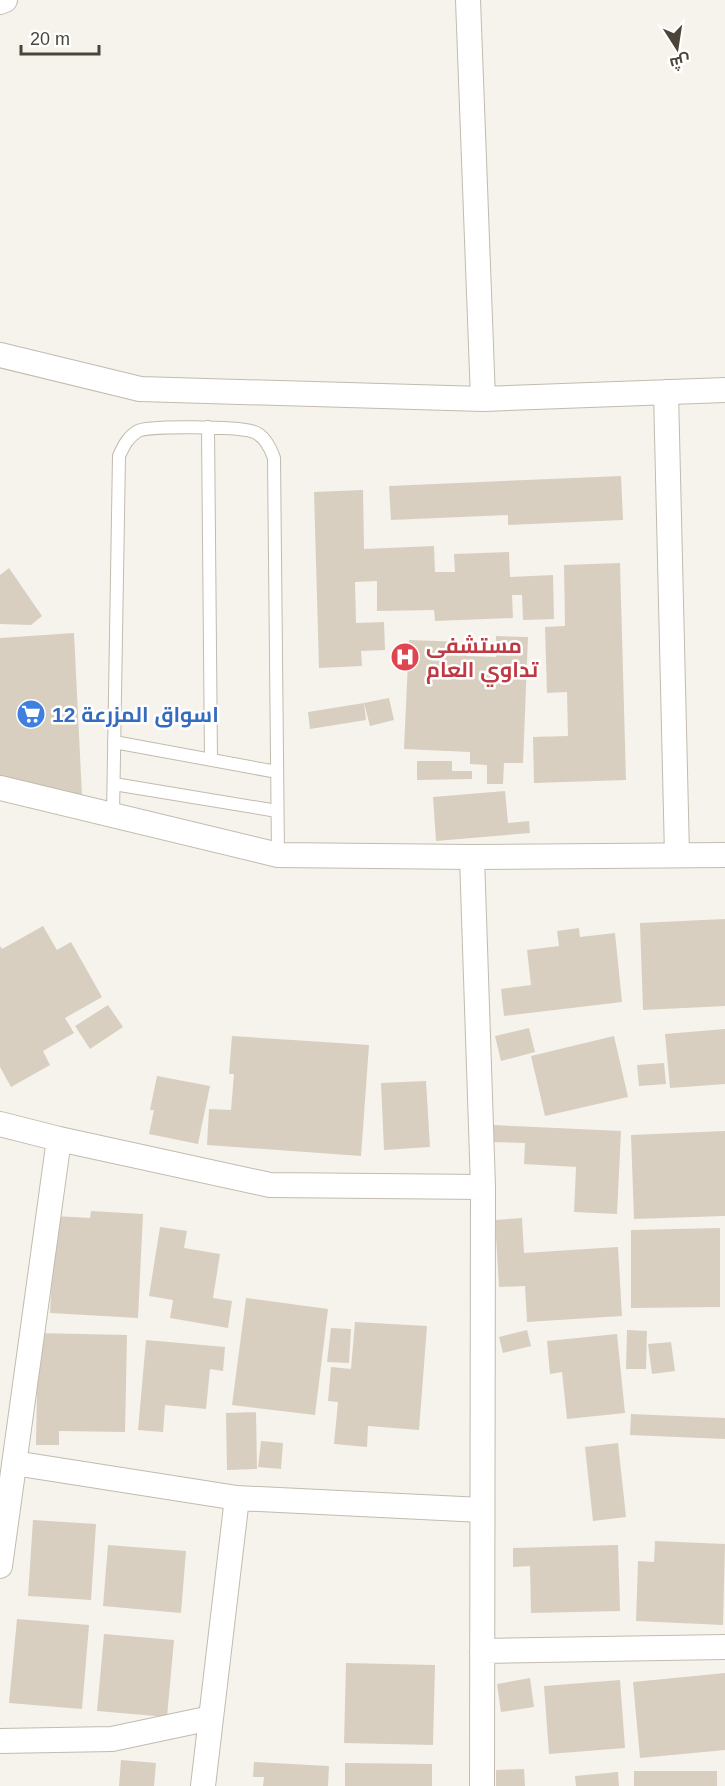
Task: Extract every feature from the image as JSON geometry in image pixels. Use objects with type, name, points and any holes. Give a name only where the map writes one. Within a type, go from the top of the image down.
[{"type":"street","points":[[0,2],[5,0]]},
{"type":"street","points":[[468,0],[483,399]]},
{"type":"street","points":[[0,355],[140,389],[483,399],[725,390]]},
{"type":"street","points":[[666,392],[677,855]]},
{"type":"street","points":[[0,788],[278,855],[472,857],[725,855]]},
{"type":"street","points":[[472,857],[483,1187],[482,1786]]},
{"type":"street","points":[[0,1124],[270,1185],[483,1187]]},
{"type":"street","points":[[0,1566],[59,1139]]},
{"type":"street","points":[[14,1463],[237,1498],[482,1510]]},
{"type":"street","points":[[203,1786],[237,1498]]},
{"type":"street","points":[[482,1651],[725,1647]]},
{"type":"street","points":[[0,1741],[112,1739],[211,1718]]},
{"type":"lane","points":[[208,427],[211,760]]},
{"type":"lane","points":[[113,816],[119,456],[127,439],[141,429],[208,427],[252,431],[268,442],[274,458],[278,855]]},
{"type":"lane","points":[[114,742],[277,772]]},
{"type":"lane","points":[[114,784],[277,810]]},
{"type":"building","points":[[621,476],[623,520],[508,525],[508,515],[391,520],[389,486]]},
{"type":"building","points":[[363,490],[364,549],[434,546],[435,572],[455,572],[454,554],[509,552],[510,577],[553,575],[554,619],[523,620],[522,595],[512,595],[513,618],[435,621],[434,610],[377,611],[377,581],[355,582],[356,623],[384,622],[385,650],[361,651],[362,666],[319,668],[314,492]]},
{"type":"building","points":[[620,563],[626,780],[534,783],[533,737],[568,736],[567,692],[547,693],[545,627],[565,626],[564,565]]},
{"type":"building","points":[[9,568],[42,616],[31,625],[0,624],[0,575]]},
{"type":"building","points":[[74,633],[82,796],[0,778],[0,638]]},
{"type":"building","points":[[496,636],[528,637],[523,763],[504,763],[503,784],[487,784],[487,765],[470,764],[470,752],[404,749],[409,640],[466,642],[466,656],[496,657]]},
{"type":"building","points":[[389,698],[394,720],[370,726],[364,703]]},
{"type":"building","points":[[364,703],[366,720],[310,729],[308,712]]},
{"type":"building","points":[[417,761],[452,761],[452,771],[472,771],[472,779],[417,780]]},
{"type":"building","points":[[505,791],[508,823],[529,821],[530,833],[436,841],[433,797]]},
{"type":"building","points":[[725,919],[725,1006],[643,1010],[640,923]]},
{"type":"building","points":[[43,926],[57,950],[71,942],[102,997],[65,1018],[74,1033],[43,1051],[50,1065],[11,1087],[0,1067],[0,946],[2,949]]},
{"type":"building","points":[[579,928],[580,937],[615,933],[622,1002],[504,1016],[501,989],[531,985],[527,950],[559,946],[557,931]]},
{"type":"building","points":[[108,1005],[123,1027],[90,1049],[75,1026]]},
{"type":"building","points":[[529,1028],[535,1052],[501,1061],[495,1036]]},
{"type":"building","points":[[725,1029],[725,1084],[670,1088],[665,1034]]},
{"type":"building","points":[[232,1036],[369,1045],[361,1156],[207,1145],[209,1109],[231,1110],[234,1074],[229,1074]]},
{"type":"building","points":[[614,1036],[628,1097],[545,1116],[531,1056]]},
{"type":"building","points":[[664,1063],[666,1084],[639,1086],[637,1065]]},
{"type":"building","points":[[157,1076],[210,1086],[198,1144],[149,1134],[154,1110],[150,1110]]},
{"type":"building","points":[[426,1081],[430,1147],[384,1150],[381,1083]]},
{"type":"building","points":[[494,1125],[621,1131],[617,1214],[574,1212],[576,1167],[524,1164],[525,1143],[493,1142]]},
{"type":"building","points":[[725,1131],[725,1216],[634,1219],[631,1135]]},
{"type":"building","points":[[91,1211],[143,1214],[138,1318],[50,1313],[55,1216],[90,1218]]},
{"type":"building","points":[[522,1218],[524,1253],[618,1247],[622,1316],[527,1322],[525,1286],[499,1287],[495,1220]]},
{"type":"building","points":[[160,1227],[187,1231],[184,1248],[220,1254],[213,1298],[232,1301],[228,1328],[170,1318],[173,1300],[149,1296]]},
{"type":"building","points":[[720,1228],[720,1307],[631,1308],[631,1230]]},
{"type":"building","points":[[246,1298],[328,1309],[315,1415],[232,1405]]},
{"type":"building","points":[[355,1322],[427,1326],[419,1430],[368,1426],[367,1447],[334,1444],[338,1402],[328,1401],[331,1367],[351,1369]]},
{"type":"building","points":[[331,1328],[351,1329],[349,1363],[327,1362]]},
{"type":"building","points":[[527,1330],[531,1346],[503,1353],[499,1337]]},
{"type":"building","points":[[627,1330],[647,1331],[646,1369],[626,1369]]},
{"type":"building","points":[[38,1333],[127,1335],[125,1432],[59,1431],[59,1445],[36,1445]]},
{"type":"building","points":[[617,1334],[625,1413],[567,1419],[562,1372],[550,1374],[547,1341]]},
{"type":"building","points":[[146,1340],[225,1347],[223,1371],[210,1369],[206,1409],[165,1405],[163,1432],[138,1430]]},
{"type":"building","points":[[671,1342],[675,1371],[652,1374],[648,1344]]},
{"type":"building","points":[[256,1412],[257,1469],[227,1470],[226,1413]]},
{"type":"building","points":[[631,1414],[725,1418],[725,1439],[630,1435]]},
{"type":"building","points":[[261,1441],[283,1443],[281,1469],[258,1467]]},
{"type":"building","points":[[618,1443],[626,1517],[593,1521],[585,1447]]},
{"type":"building","points":[[33,1520],[96,1524],[91,1600],[28,1596]]},
{"type":"building","points":[[655,1541],[725,1544],[723,1625],[636,1621],[638,1561],[654,1562]]},
{"type":"building","points":[[108,1545],[186,1551],[181,1613],[103,1606]]},
{"type":"building","points":[[618,1545],[620,1611],[531,1613],[530,1566],[513,1567],[513,1548]]},
{"type":"building","points":[[17,1619],[89,1625],[82,1709],[9,1703]]},
{"type":"building","points":[[104,1634],[174,1640],[167,1717],[97,1711]]},
{"type":"building","points":[[346,1663],[435,1665],[433,1745],[344,1743]]},
{"type":"building","points":[[725,1673],[725,1750],[640,1758],[633,1682]]},
{"type":"building","points":[[530,1678],[534,1707],[501,1712],[497,1684]]},
{"type":"building","points":[[620,1680],[625,1748],[549,1754],[544,1686]]},
{"type":"building","points":[[121,1760],[156,1763],[154,1786],[119,1786]]},
{"type":"building","points":[[254,1762],[329,1766],[328,1786],[263,1786],[264,1777],[253,1777]]},
{"type":"building","points":[[345,1763],[432,1764],[432,1786],[345,1786]]},
{"type":"building","points":[[524,1769],[525,1786],[496,1786],[496,1770]]},
{"type":"building","points":[[634,1771],[717,1771],[717,1786],[634,1786]]},
{"type":"building","points":[[618,1772],[619,1786],[576,1786],[575,1776]]},
{"type":"place","name":"مستشفى تداوي العام","points":[[405,657]]},
{"type":"place","name":"اسواق المزرعة 12","points":[[31,714]]}]
